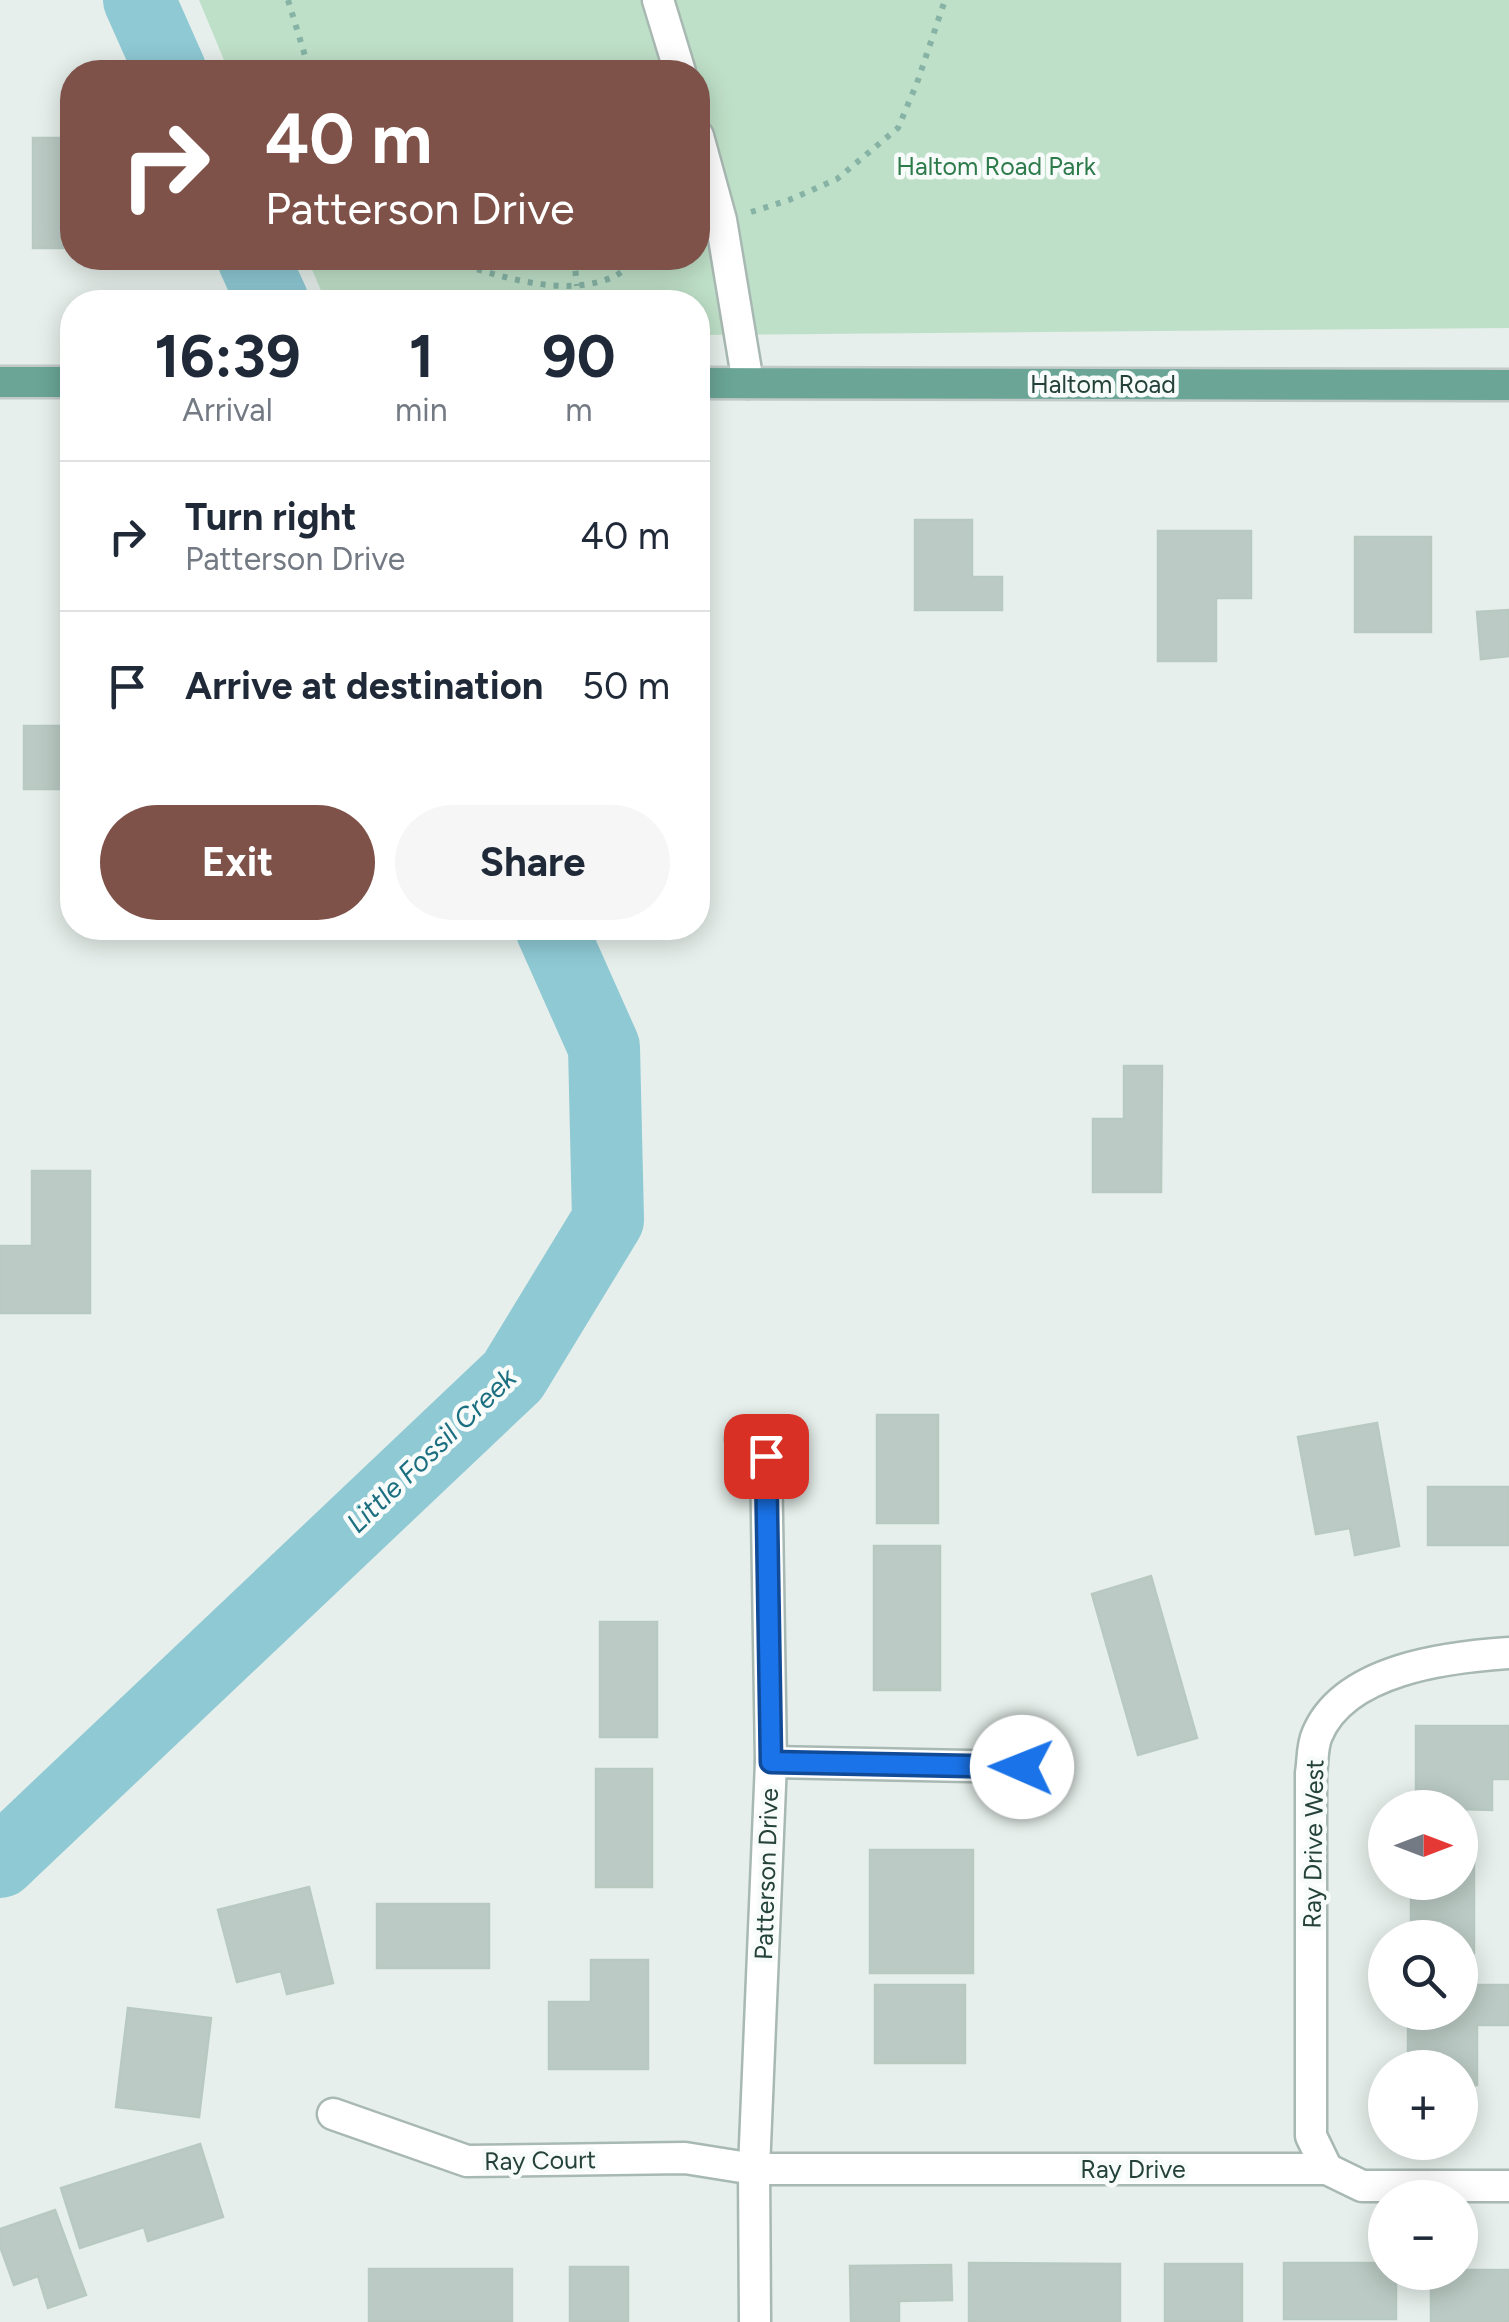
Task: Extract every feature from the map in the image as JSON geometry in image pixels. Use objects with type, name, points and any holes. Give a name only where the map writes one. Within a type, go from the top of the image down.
[{"type":"main road","points":[[0,382],[60,382]]},
{"type":"main road","name":"Haltom Road","points":[[710,383],[1509,385]]},
{"type":"street","points":[[658,0],[676,60]]},
{"type":"street","points":[[710,178],[722,220],[748,384]]},
{"type":"street","name":"Patterson Drive","points":[[741,1438],[766,1456],[771,1762],[754,2169],[755,2322]]},
{"type":"street","name":"Ray Drive West","points":[[1327,2169],[1311,2136],[1311,1773],[1317,1735],[1336,1708],[1376,1677],[1466,1656],[1509,1652]]},
{"type":"street","points":[[771,1762],[1022,1767]]},
{"type":"street","name":"Ray Court","points":[[333,2114],[467,2161],[685,2158],[754,2169]]},
{"type":"street","name":"Ray Drive","points":[[754,2169],[1327,2169],[1362,2186],[1509,2186]]},
{"type":"path","points":[[288,0],[306,60]]},
{"type":"path","points":[[722,220],[789,200],[837,179],[898,128],[944,0]]},
{"type":"path","points":[[488,270],[535,282],[577,286],[622,270]]},
{"type":"path","points":[[575,270],[577,286]]},
{"type":"green space","name":"Haltom Road Park","points":[[199,0],[1509,0],[1509,328],[710,335],[710,290],[321,290],[312,270],[710,270],[710,60],[224,60]]},
{"type":"building","points":[[33,138],[60,138],[60,248],[33,248]]},
{"type":"building","points":[[915,520],[972,520],[972,577],[1002,577],[1002,610],[915,610]]},
{"type":"building","points":[[1158,531],[1251,531],[1251,598],[1216,598],[1216,661],[1158,661]]},
{"type":"building","points":[[1355,537],[1431,537],[1431,632],[1355,632]]},
{"type":"building","points":[[1509,610],[1509,656],[1481,659],[1477,612]]},
{"type":"building","points":[[24,726],[60,726],[60,789],[24,789]]},
{"type":"building","points":[[1124,1066],[1162,1066],[1161,1192],[1093,1192],[1093,1119],[1124,1119]]},
{"type":"building","points":[[32,1171],[90,1171],[90,1313],[0,1313],[0,1246],[32,1246]]},
{"type":"building","points":[[877,1415],[938,1415],[938,1523],[877,1523]]},
{"type":"building","points":[[1377,1423],[1399,1546],[1355,1555],[1350,1528],[1316,1534],[1298,1437]]},
{"type":"building","points":[[1428,1487],[1509,1487],[1509,1545],[1428,1545]]},
{"type":"building","points":[[874,1546],[940,1546],[940,1690],[874,1690]]},
{"type":"building","points":[[1151,1576],[1197,1738],[1138,1755],[1092,1594]]},
{"type":"building","points":[[600,1622],[657,1622],[657,1737],[600,1737]]},
{"type":"building","points":[[1416,1726],[1509,1726],[1509,1779],[1492,1779],[1492,1810],[1478,1810],[1478,1790],[1416,1790]]},
{"type":"building","points":[[596,1769],[652,1769],[652,1887],[596,1887]]},
{"type":"building","points":[[870,1850],[973,1850],[973,1973],[870,1973]]},
{"type":"building","points":[[309,1887],[333,1983],[287,1994],[281,1971],[237,1982],[218,1910]]},
{"type":"building","points":[[1411,1900],[1474,1900],[1474,1920],[1411,1920]]},
{"type":"building","points":[[377,1904],[489,1904],[489,1968],[377,1968]]},
{"type":"building","points":[[591,1960],[648,1960],[648,2069],[549,2069],[549,2002],[591,2002]]},
{"type":"building","points":[[875,1985],[965,1985],[965,2063],[875,2063]]},
{"type":"building","points":[[1478,1985],[1509,1985],[1509,2025],[1478,2025]]},
{"type":"building","points":[[128,2008],[211,2018],[199,2117],[116,2107]]},
{"type":"building","points":[[1408,2030],[1477,2030],[1477,2050],[1408,2050]]},
{"type":"building","points":[[200,2144],[223,2217],[148,2241],[144,2227],[80,2248],[61,2188]]},
{"type":"building","points":[[55,2210],[86,2295],[48,2308],[38,2276],[14,2285],[0,2246],[0,2229]]},
{"type":"building","points":[[969,2263],[1120,2264],[1120,2322],[969,2322]]},
{"type":"building","points":[[1284,2263],[1368,2263],[1368,2290],[1396,2290],[1396,2319],[1284,2319]]},
{"type":"building","points":[[1165,2264],[1242,2264],[1242,2322],[1165,2322]]},
{"type":"building","points":[[951,2265],[952,2300],[899,2301],[899,2322],[851,2322],[850,2266]]},
{"type":"building","points":[[570,2267],[628,2267],[628,2322],[570,2322]]},
{"type":"building","points":[[369,2269],[512,2269],[512,2322],[369,2322]]},
{"type":"building","points":[[1478,2270],[1509,2270],[1509,2322],[1431,2322],[1431,2290],[1478,2290]]},
{"type":"waterway","name":"Little Fossil Creek","points":[[139,0],[166,60]]},
{"type":"waterway","name":"Little Fossil Creek","points":[[258,270],[268,290]]},
{"type":"waterway","name":"Little Fossil Creek","points":[[0,1862],[513,1376],[608,1220],[604,1047],[556,940]]},
{"type":"route","points":[[766,1456],[771,1762],[1022,1767]]}]
